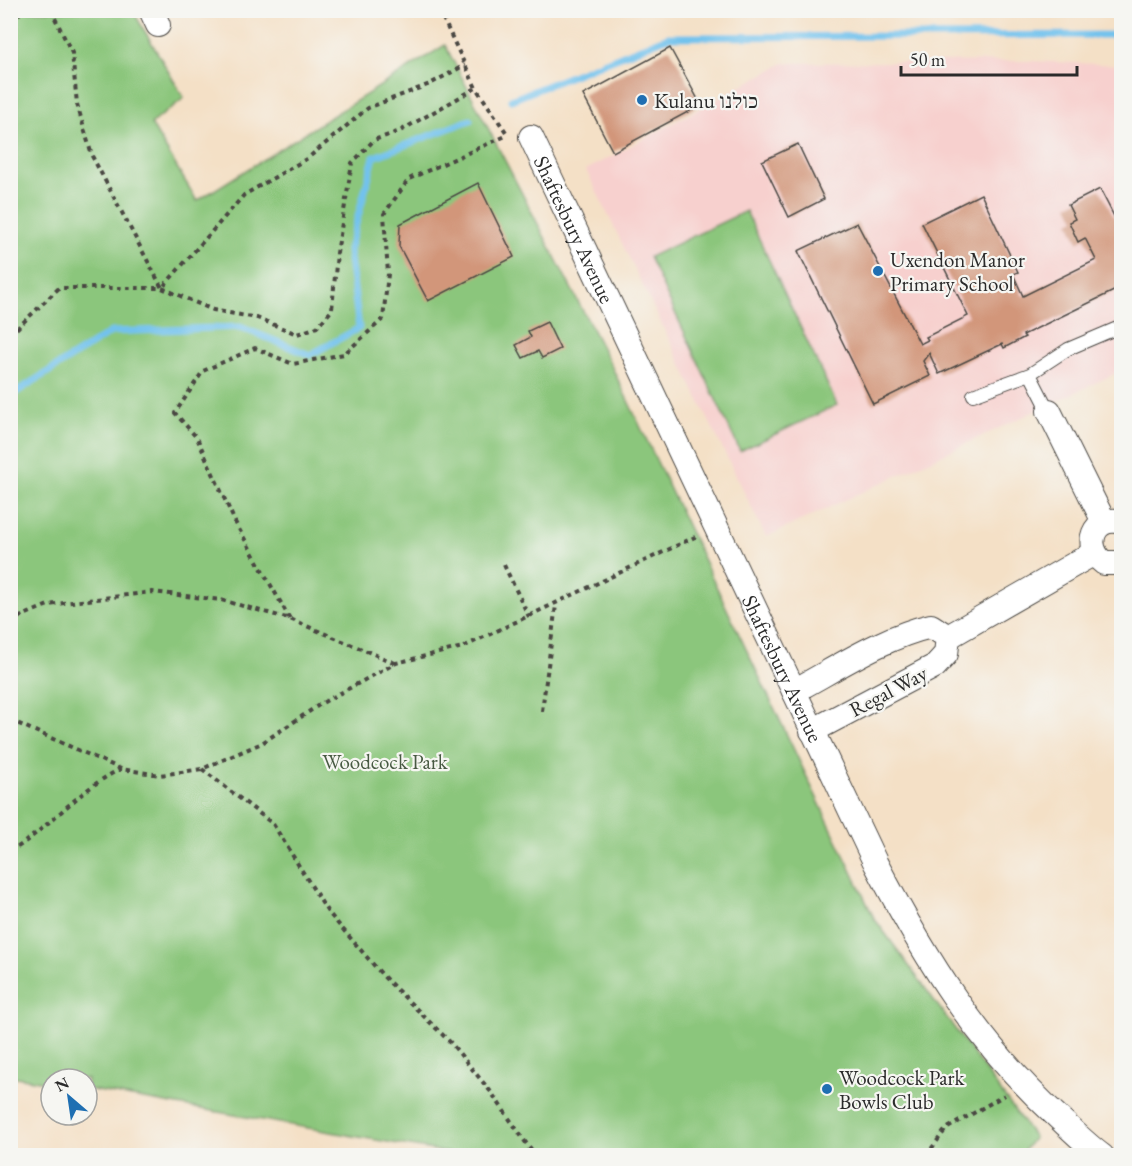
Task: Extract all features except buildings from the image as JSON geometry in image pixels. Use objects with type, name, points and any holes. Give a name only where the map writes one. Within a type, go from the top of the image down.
[{"type":"street","name":"Shaftesbury Avenue","points":[[519,136],[716,528],[910,931],[945,988],[1020,1082],[1102,1155]]},
{"type":"street","points":[[1048,411],[1113,522],[1092,536],[1094,553],[1104,563],[1122,563]]},
{"type":"street","points":[[948,637],[1094,553]]},
{"type":"street","name":"Regal Way","points":[[794,691],[855,658],[917,630],[931,626],[948,637],[946,654],[935,666],[812,731]]},
{"type":"lane","points":[[973,395],[1030,374],[1068,349],[1122,326]]},
{"type":"lane","points":[[1030,374],[1048,411]]},
{"type":"path","points":[[10,30],[21,10]]},
{"type":"path","points":[[51,10],[72,53],[77,104],[92,156],[162,288]]},
{"type":"path","points":[[290,619],[235,522],[197,438],[175,413],[203,371],[255,348],[293,364],[344,354],[383,319],[388,274],[384,214],[409,179],[519,136],[476,88],[439,10]]},
{"type":"path","points":[[162,288],[244,195],[308,158],[368,108],[430,84],[465,65]]},
{"type":"path","points":[[10,335],[59,288],[162,288],[213,310],[257,318],[297,334],[317,327],[332,310],[337,253],[352,163],[374,140],[400,131],[476,88]]},
{"type":"path","points":[[10,720],[121,768],[160,775],[202,769],[262,743],[322,703],[396,663],[463,647],[716,528]]},
{"type":"path","points":[[504,565],[529,617]]},
{"type":"path","points":[[10,621],[48,605],[152,592],[221,600],[290,619],[396,663]]},
{"type":"path","points":[[542,711],[556,604]]},
{"type":"path","points":[[10,852],[78,800],[102,777],[121,768]]},
{"type":"path","points":[[202,769],[273,824],[327,911],[385,978],[450,1042],[492,1092],[535,1155]]},
{"type":"path","points":[[926,1155],[946,1129],[1008,1094],[1020,1082]]},
{"type":"shaded area","name":"Uxendon Manor Primary School","points":[[1031,61],[1121,65],[1121,371],[766,537],[586,170],[784,63]]},
{"type":"green space","name":"Woodcock Park","points":[[10,11],[133,11],[184,98],[151,124],[197,201],[445,45],[611,365],[874,918],[1034,1137],[1021,1155],[461,1155],[99,1091],[99,1067],[39,1067],[39,1081],[11,1076]]},
{"type":"green space","points":[[746,211],[837,405],[740,451],[649,257]]},
{"type":"waterway","points":[[511,100],[668,37],[1122,35]]},
{"type":"waterway","points":[[10,396],[111,332],[240,327],[310,355],[359,328],[349,250],[374,157],[470,120]]},
{"type":"place","name":"Kulanu כולנו","points":[[642,100]]},
{"type":"place","name":"Uxendon Manor Primary School","points":[[878,271]]},
{"type":"place","name":"Woodcock Park Bowls Club","points":[[827,1089]]}]
